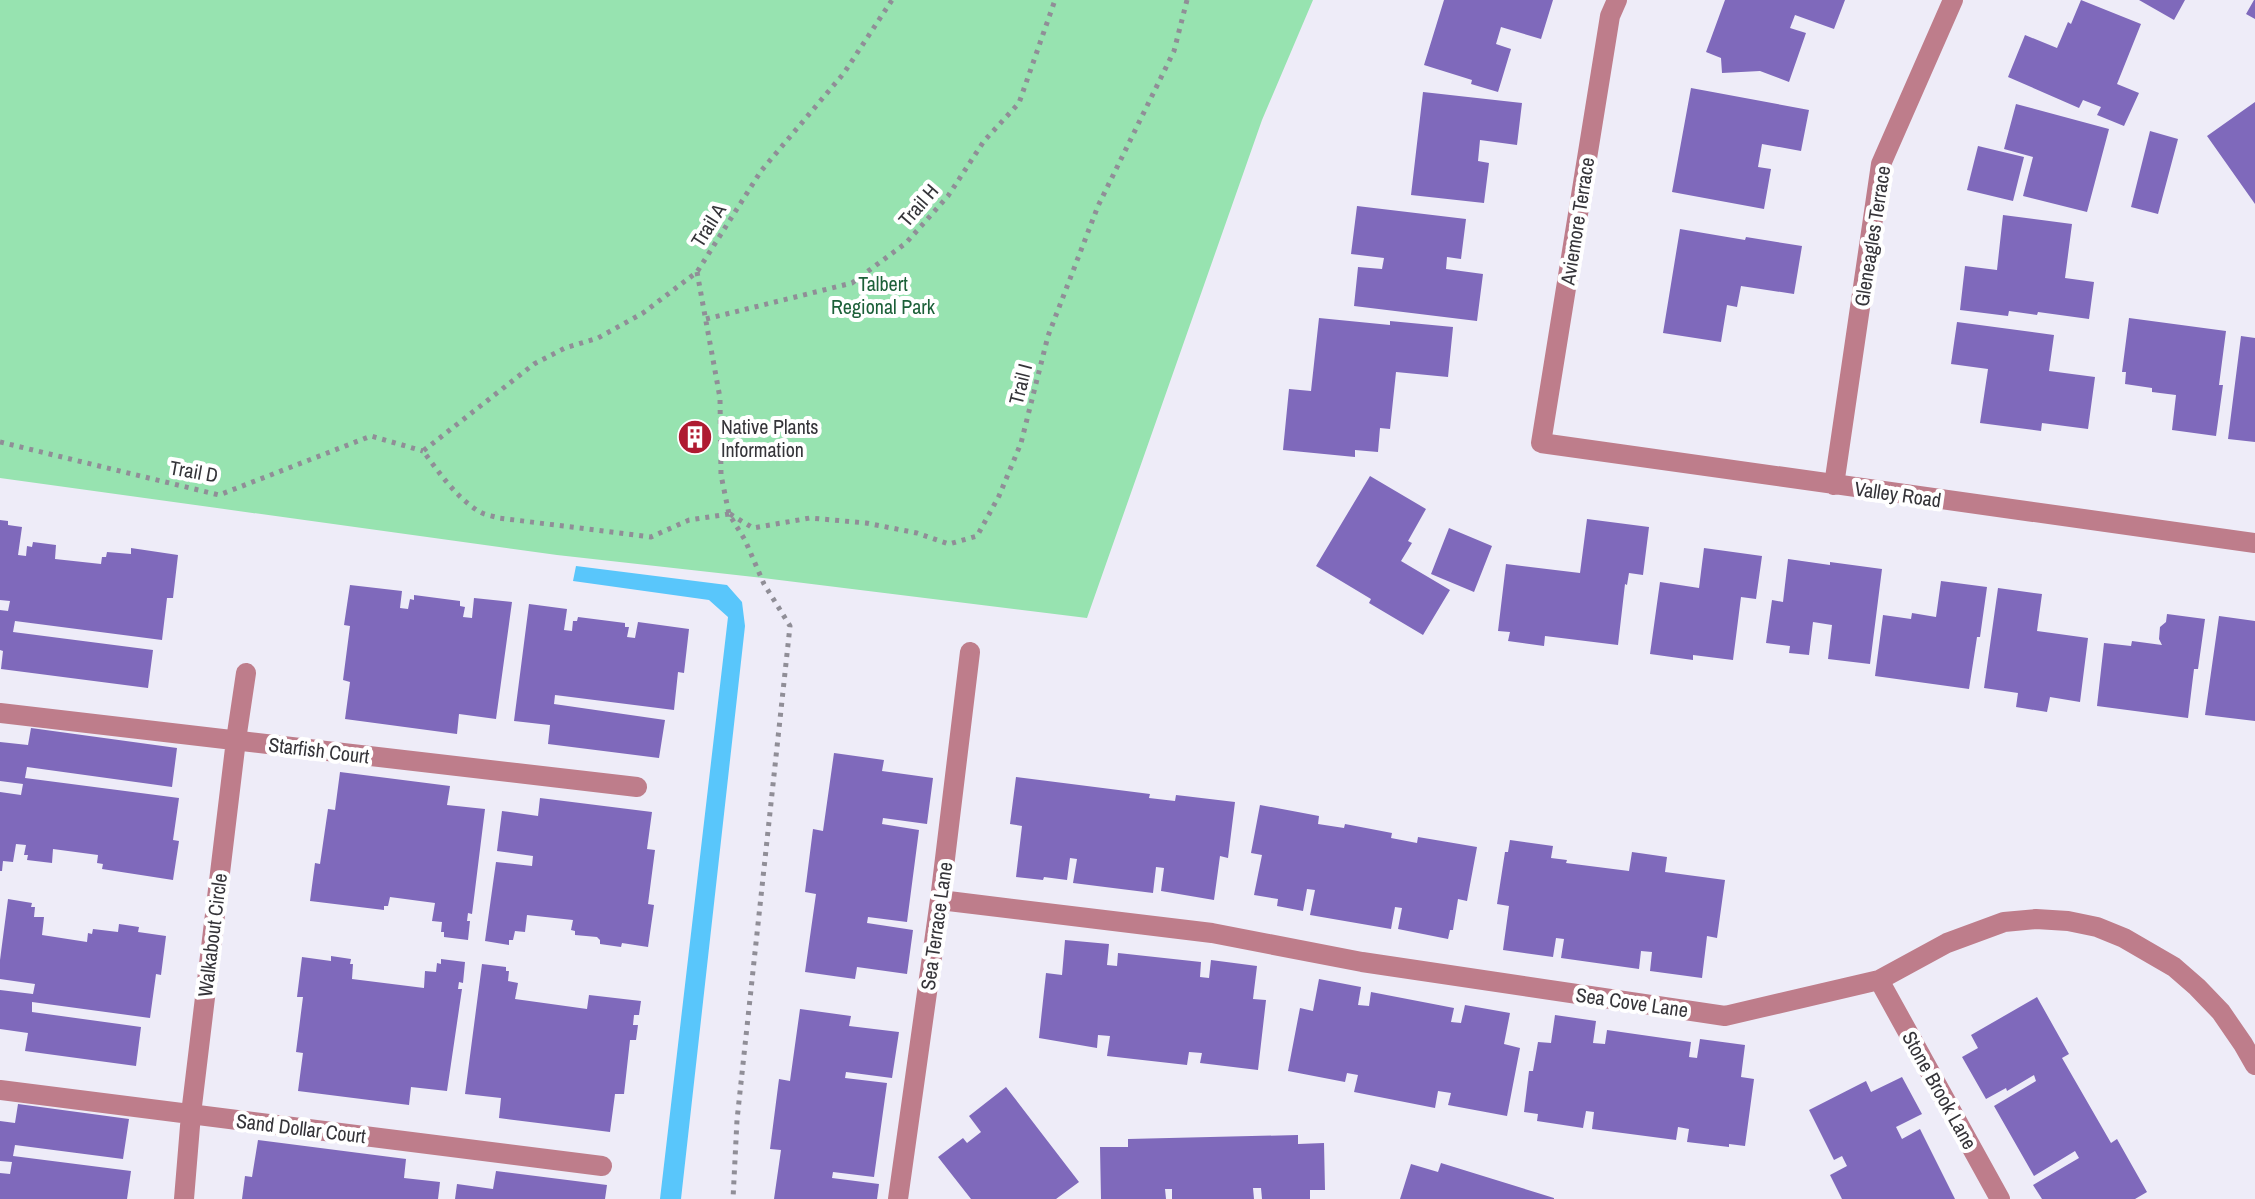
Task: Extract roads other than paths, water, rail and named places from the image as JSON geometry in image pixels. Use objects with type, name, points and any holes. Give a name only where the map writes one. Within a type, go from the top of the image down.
[{"type":"street","name":"Aviemore Terrace","points":[[1541,443],[1610,16],[1617,0]]},
{"type":"street","name":"Gleneagles Terrace","points":[[1834,485],[1881,164],[1953,0]]},
{"type":"street","name":"Valley Road","points":[[1541,443],[2255,543]]},
{"type":"street","name":"Sea Terrace Lane","points":[[898,1199],[940,900],[970,652]]},
{"type":"street","name":"Walkabout Circle","points":[[184,1199],[191,1114],[246,673]]},
{"type":"street","name":"Starfish Court","points":[[0,713],[637,787]]},
{"type":"street","name":"Sea Cove Lane","points":[[940,900],[1212,933],[1362,962],[1725,1016],[1879,980],[1947,943],[2004,922],[2036,919],[2068,921],[2097,927],[2124,938],[2174,967],[2221,1012],[2255,1065]]},
{"type":"street","name":"Stone Brook Lane","points":[[1879,980],[2000,1199]]},
{"type":"street","name":"Sand Dollar Court","points":[[0,1090],[602,1166]]},
{"type":"water","points":[[576,566],[727,585],[742,602],[745,626],[681,1199],[660,1199],[728,617],[709,600],[573,581]]},
{"type":"place","name":"Native Plants Information","points":[[695,437]]},
{"type":"park label","name":"Talbert Regional Park","points":[[883,294]]}]
